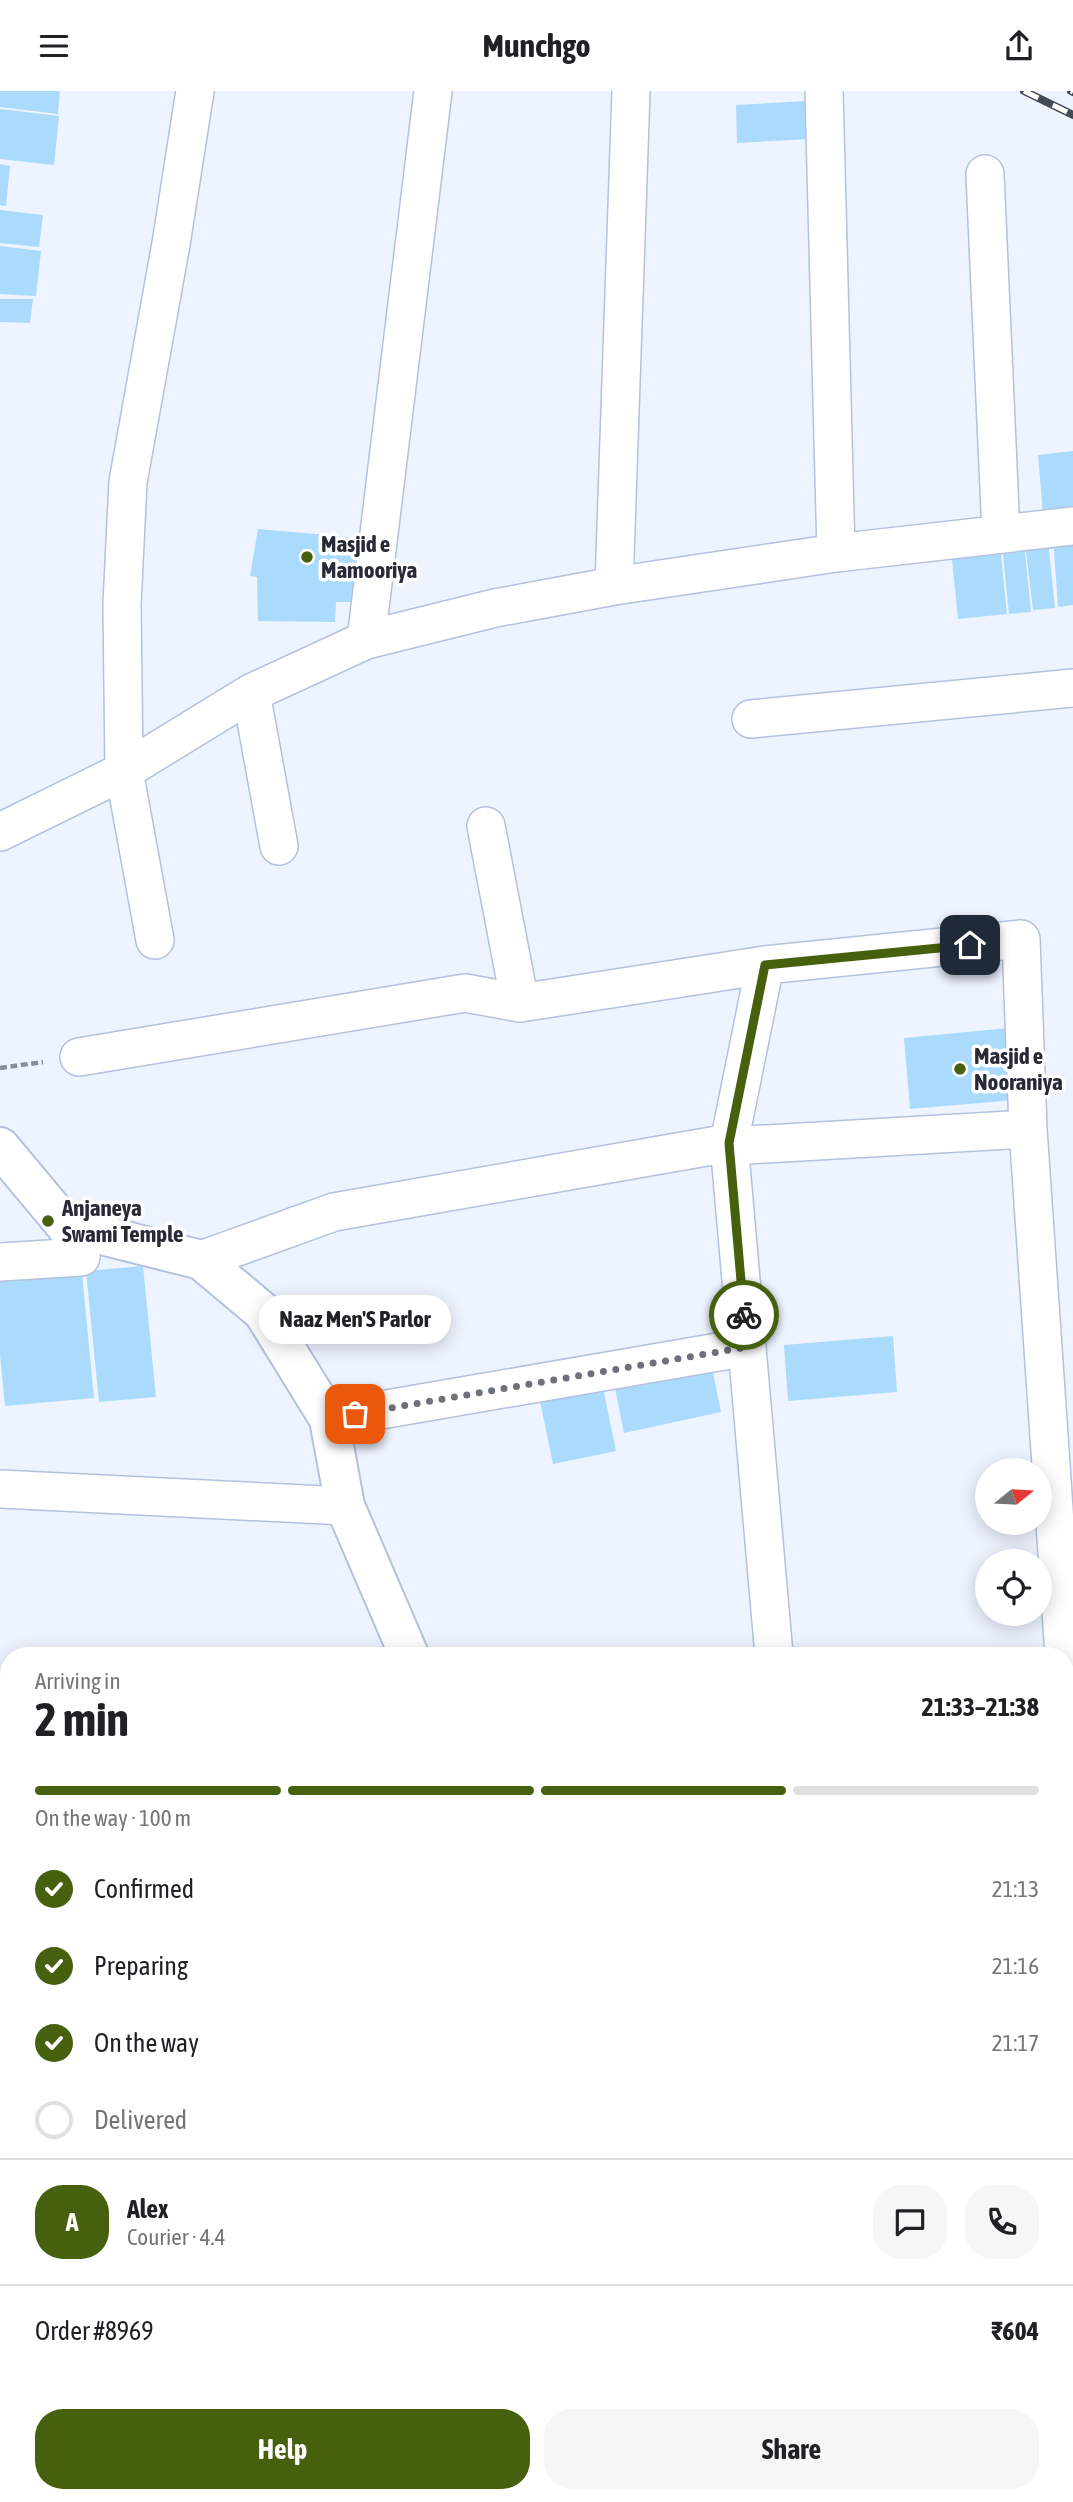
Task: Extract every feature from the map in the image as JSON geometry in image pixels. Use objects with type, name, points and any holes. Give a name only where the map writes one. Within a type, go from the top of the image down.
[{"type":"street","points":[[155,940],[124,771],[122,604],[128,482],[171,244],[195,91]]},
{"type":"street","points":[[366,640],[433,91]]},
{"type":"street","points":[[614,586],[631,91]]},
{"type":"street","points":[[824,91],[836,553]]},
{"type":"street","points":[[985,174],[1001,534]]},
{"type":"street","points":[[0,832],[124,771],[251,693],[366,640],[495,608],[614,586],[836,553],[1073,526]]},
{"type":"street","points":[[751,719],[1073,688]]},
{"type":"street","points":[[251,693],[279,846]]},
{"type":"street","points":[[486,826],[520,1003]]},
{"type":"street","points":[[79,1057],[465,993],[520,1003],[765,965],[1021,939],[1028,1129],[1062,1647]]},
{"type":"street","points":[[765,965],[729,1143],[773,1647]]},
{"type":"street","points":[[201,1260],[334,1212],[729,1143],[730,1146],[1028,1129]]},
{"type":"street","points":[[0,1147],[66,1226],[82,1257],[0,1262]]},
{"type":"street","points":[[66,1226],[201,1260],[263,1312],[329,1419],[345,1506],[406,1647]]},
{"type":"street","points":[[329,1419],[747,1347]]},
{"type":"street","points":[[0,1489],[345,1506]]},
{"type":"path","points":[[0,1068],[79,1057]]},
{"type":"building","points":[[0,91],[60,91],[58,114],[0,107]]},
{"type":"building","points":[[807,101],[809,139],[737,143],[736,105]]},
{"type":"building","points":[[0,109],[59,116],[54,165],[0,159]]},
{"type":"building","points":[[0,164],[10,166],[6,206],[0,205]]},
{"type":"building","points":[[0,210],[43,215],[39,247],[0,243]]},
{"type":"building","points":[[0,246],[41,251],[36,296],[0,294]]},
{"type":"building","points":[[0,299],[33,299],[30,323],[0,322]]},
{"type":"building","points":[[1073,451],[1073,512],[1043,514],[1038,455]]},
{"type":"building","name":"Masjid e Mamooriya","points":[[258,529],[361,538],[360,602],[336,602],[335,622],[258,621],[257,577],[250,576]]},
{"type":"building","points":[[1073,535],[1073,605],[1058,607],[1053,537]]},
{"type":"building","points":[[1048,540],[1055,608],[1033,610],[1025,543]]},
{"type":"building","points":[[1024,542],[1031,612],[1009,614],[1002,545]]},
{"type":"building","points":[[1000,546],[1007,614],[958,619],[951,550]]},
{"type":"building","name":"Masjid e Nooraniya","points":[[1009,1028],[1015,1100],[910,1109],[904,1038]]},
{"type":"building","points":[[143,1266],[156,1397],[99,1402],[86,1271]]},
{"type":"building","points":[[82,1274],[94,1398],[5,1406],[0,1355],[0,1282]]},
{"type":"building","points":[[893,1336],[897,1392],[788,1401],[784,1345]]},
{"type":"building","points":[[712,1368],[721,1412],[624,1433],[615,1388]]},
{"type":"building","points":[[603,1388],[616,1451],[553,1464],[540,1401]]},
{"type":"railway","points":[[1024,91],[1073,115]]},
{"type":"way so far","points":[[355,1414],[747,1347],[744,1315]]},
{"type":"place","name":"Masjid e Mamooriya","points":[[307,557]]},
{"type":"place","name":"Masjid e Nooraniya","points":[[960,1069]]},
{"type":"place","name":"Anjaneya Swami Temple","points":[[48,1221]]},
{"type":"place","name":"Naaz Men'S Parlor","points":[[355,1414]]},
{"type":"route","points":[[744,1315],[729,1143],[765,965],[970,945]]}]
